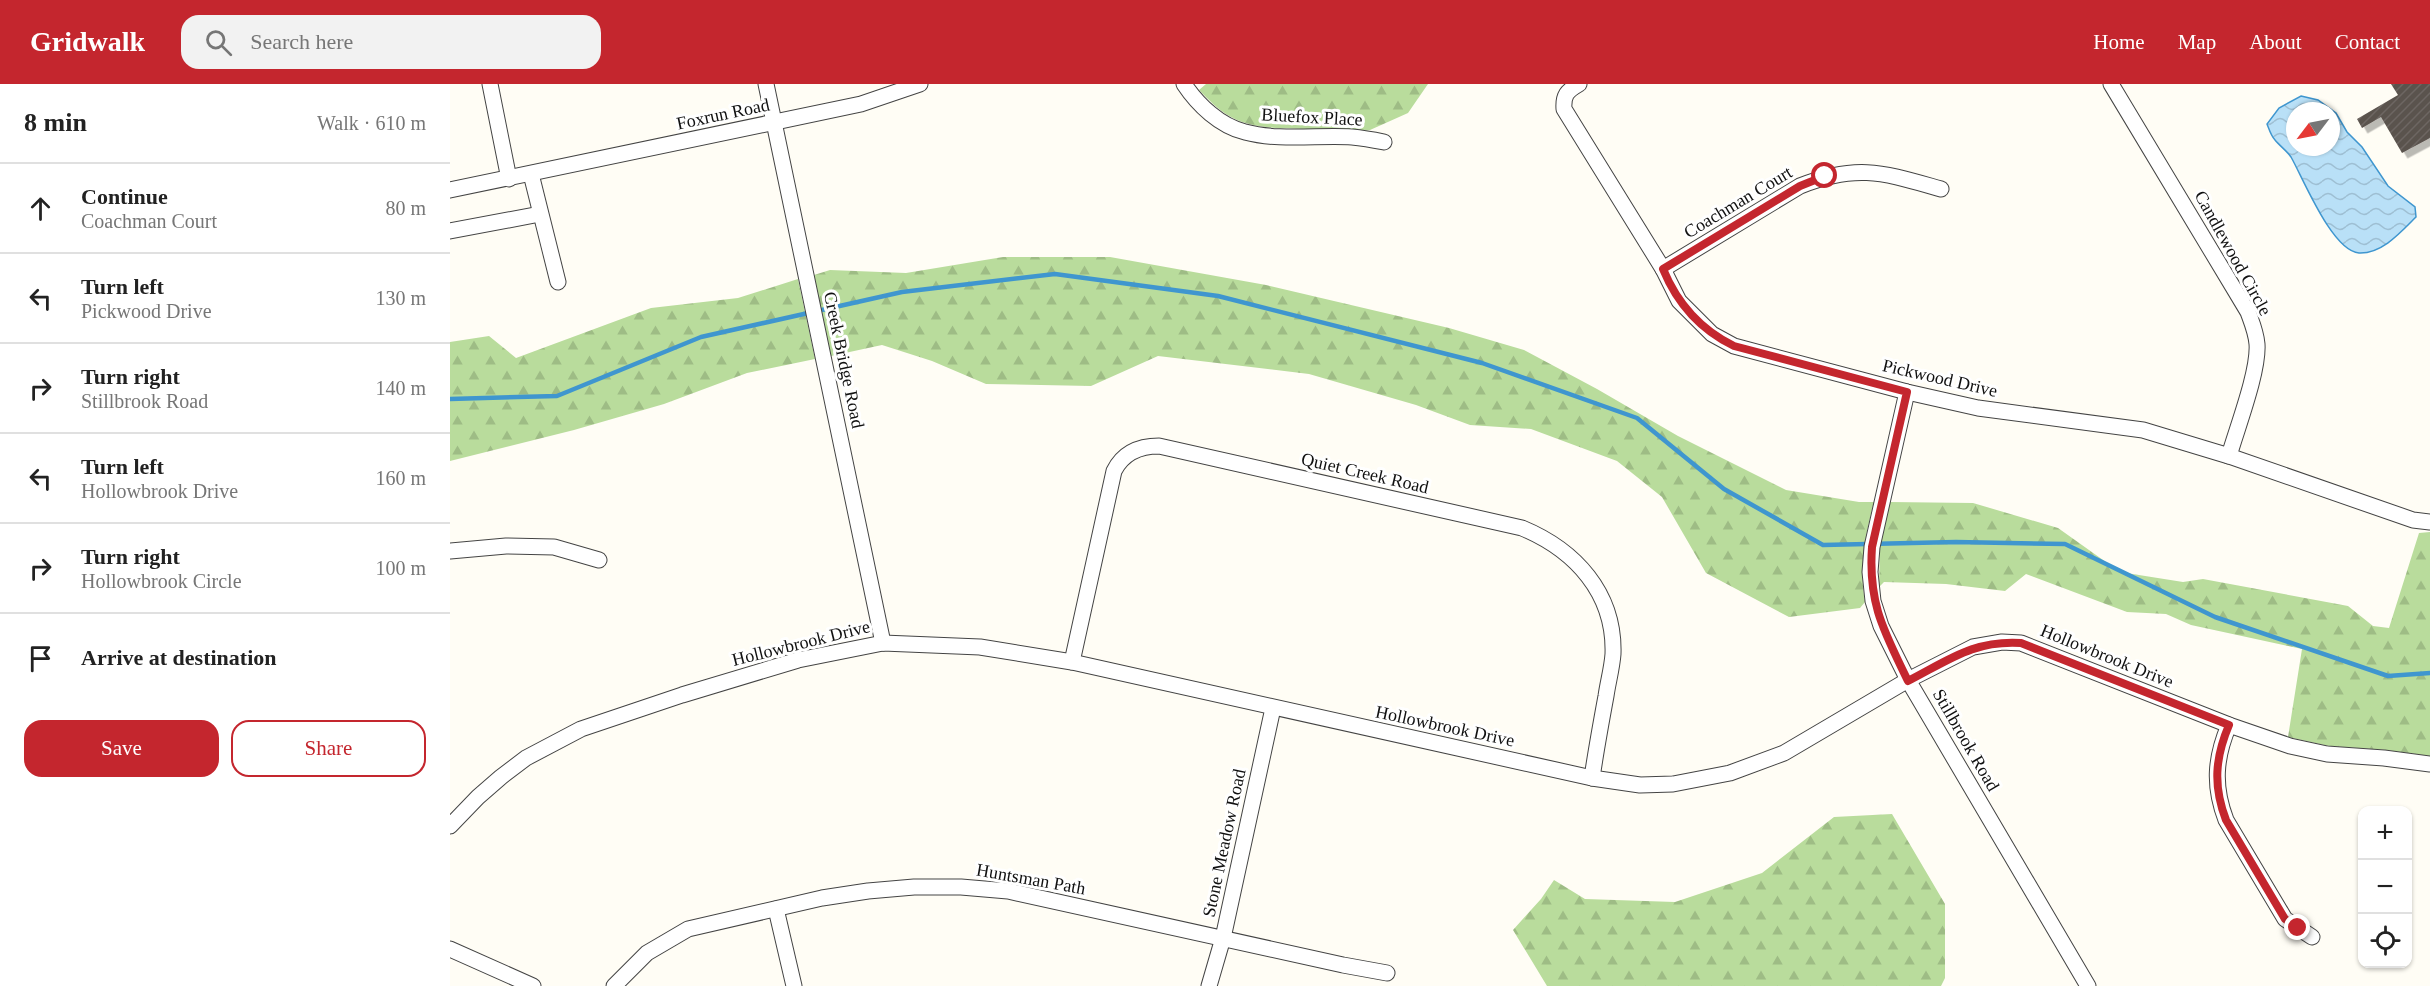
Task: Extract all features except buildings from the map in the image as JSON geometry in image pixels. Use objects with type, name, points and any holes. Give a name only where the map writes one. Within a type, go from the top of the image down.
[{"type":"street","points":[[490,84],[509,179]]},
{"type":"street","name":"Creek Bridge Road","points":[[766,84],[883,644]]},
{"type":"street","name":"Foxrun Road","points":[[450,190],[861,104],[920,84]]},
{"type":"street","name":"Bluefox Place","points":[[1184,84],[1210,113],[1226,124],[1245,132],[1275,136],[1355,137],[1384,142]]},
{"type":"street","name":"Pickwood Drive","points":[[1579,84],[1568,91],[1563,100],[1564,109],[1663,269],[1679,301],[1695,319],[1718,338],[1734,346],[1907,392],[2010,413],[2143,430],[2229,456],[2413,520],[2430,522]]},
{"type":"street","name":"Candlewood Circle","points":[[2111,84],[2248,312],[2254,329],[2257,345],[2256,362],[2229,456]]},
{"type":"street","name":"Coachman Court","points":[[1663,269],[1800,186],[1825,176],[1868,171],[1941,189]]},
{"type":"street","points":[[531,174],[558,282]]},
{"type":"street","points":[[450,231],[540,214]]},
{"type":"street","name":"Stillbrook Road","points":[[1907,392],[1872,547],[1870,572],[1873,601],[1881,626],[1908,681],[2088,986]]},
{"type":"street","name":"Quiet Creek Road","points":[[1072,662],[1116,467],[1134,450],[1148,446],[1170,449],[1522,528],[1542,536],[1570,555],[1585,572],[1597,591],[1606,611],[1611,633],[1612,655],[1592,778]]},
{"type":"street","points":[[450,551],[506,546],[554,547],[598,560]]},
{"type":"street","name":"Hollowbrook Drive","points":[[450,826],[478,797],[526,758],[581,729],[798,660],[883,644],[980,647],[1072,662],[1592,778],[1651,784],[1692,781],[1730,773],[1784,753],[1908,681],[1973,647],[2002,642],[2021,643],[2229,725],[2290,746],[2327,754],[2430,764]]},
{"type":"street","name":"Stone Meadow Road","points":[[1209,986],[1223,938],[1273,708]]},
{"type":"street","points":[[2229,725],[2221,746],[2216,773],[2220,804],[2226,820],[2285,919],[2312,937]]},
{"type":"street","name":"Huntsman Path","points":[[614,986],[647,953],[688,930],[822,898],[914,887],[961,887],[1008,891],[1387,973]]},
{"type":"street","points":[[776,909],[794,986]]},
{"type":"street","points":[[450,949],[533,986]]},
{"type":"green space","points":[[1206,84],[1428,84],[1408,113],[1364,131],[1278,128],[1245,123],[1226,114],[1199,90]]},
{"type":"green space","points":[[1003,257],[1110,257],[1266,285],[1449,328],[1524,350],[1678,436],[1786,490],[1859,502],[1874,502],[1864,552],[1865,602],[1860,608],[1789,617],[1706,573],[1662,497],[1617,461],[1531,429],[1470,425],[1416,405],[1309,374],[1158,356],[1091,386],[986,384],[932,361],[882,345],[831,356],[814,275],[830,270],[906,273]]},
{"type":"green space","points":[[798,279],[815,359],[747,373],[664,404],[574,430],[450,461],[450,342],[489,336],[516,358],[651,308],[738,298]]},
{"type":"green space","points":[[1890,502],[1973,503],[2058,528],[2120,572],[2183,582],[2203,579],[2348,606],[2373,626],[2389,628],[2419,533],[2430,532],[2430,756],[2329,746],[2288,737],[2302,649],[2191,625],[2166,614],[2127,612],[2026,574],[2005,591],[1946,584],[1884,582],[1879,587],[1880,547]]},
{"type":"green space","points":[[1892,814],[1945,904],[1945,978],[1941,986],[1547,986],[1513,930],[1541,899],[1554,880],[1585,899],[1675,902],[1762,873],[1834,817]]},
{"type":"water","points":[[2301,96],[2321,102],[2290,102]]},
{"type":"water","points":[[2286,104],[2286,152],[2275,140],[2267,124],[2279,108]]},
{"type":"water","points":[[2340,120],[2347,132],[2362,147],[2388,186],[2415,207],[2416,217],[2390,241],[2375,250],[2359,253],[2349,249],[2339,240],[2319,212],[2291,157],[2340,156]]},
{"type":"waterway","points":[[450,399],[557,396],[701,337],[902,292],[1055,274],[1218,296],[1482,363],[1637,418],[1724,489],[1823,545],[1956,542],[2065,544],[2215,617],[2388,676],[2430,673]]},
{"type":"route","points":[[1825,176],[1800,186],[1663,269],[1679,301],[1695,319],[1718,338],[1734,346],[1907,392],[1872,547],[1870,572],[1873,601],[1881,626],[1908,681],[1973,647],[2002,642],[2021,643],[2229,725],[2217,765],[2216,782],[2220,804],[2226,820],[2285,919],[2298,928]]}]
